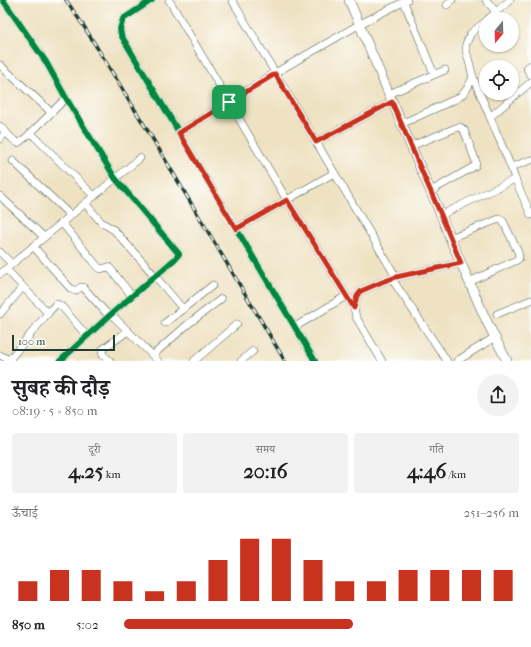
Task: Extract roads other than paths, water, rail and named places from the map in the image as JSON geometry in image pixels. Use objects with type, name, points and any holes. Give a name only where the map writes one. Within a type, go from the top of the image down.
[{"type":"street","points":[[3,0],[46,62],[66,98],[115,178],[179,254],[86,336],[60,361]]},
{"type":"street","points":[[152,0],[123,19],[120,29],[121,35],[315,361]]},
{"type":"street","points":[[169,0],[287,200],[354,308],[356,318],[382,361]]},
{"type":"street","points":[[232,0],[394,278],[447,361]]},
{"type":"street","points":[[350,0],[450,238],[505,360]]},
{"type":"street","points":[[486,0],[496,12],[510,0]]},
{"type":"street","points":[[179,133],[360,24],[405,1],[434,74]]},
{"type":"street","points":[[479,26],[471,33],[466,44],[466,50],[473,76],[531,215]]},
{"type":"street","points":[[0,64],[51,112]]},
{"type":"street","points":[[531,65],[527,69],[531,75]]},
{"type":"street","points":[[316,142],[390,98],[434,74],[445,70]]},
{"type":"street","points":[[402,124],[458,98],[466,91],[473,76]]},
{"type":"street","points":[[490,117],[531,82]]},
{"type":"street","points":[[0,126],[14,140],[21,143],[66,98]]},
{"type":"street","points":[[411,146],[458,127],[464,130],[476,162],[475,166],[431,191]]},
{"type":"street","points":[[0,139],[6,132]]},
{"type":"street","points":[[31,133],[94,196]]},
{"type":"street","points":[[0,274],[140,158]]},
{"type":"street","points":[[511,167],[531,160]]},
{"type":"street","points":[[13,161],[70,215]]},
{"type":"street","points":[[236,229],[334,173]]},
{"type":"street","points":[[441,215],[515,179]]},
{"type":"street","points":[[0,196],[44,237]]},
{"type":"street","points":[[85,203],[102,222],[114,230],[183,309]]},
{"type":"street","points":[[450,238],[500,219],[503,221],[518,252],[519,258],[517,260],[469,282]]},
{"type":"street","points":[[62,223],[98,267],[101,269],[109,267],[132,296]]},
{"type":"street","points":[[33,246],[72,289],[75,291],[83,287],[158,361]]},
{"type":"street","points":[[0,252],[23,287],[48,313]]},
{"type":"street","points":[[354,308],[357,296],[361,291],[382,282],[461,263]]},
{"type":"street","points":[[165,324],[213,285]]},
{"type":"street","points":[[0,314],[23,287]]},
{"type":"street","points":[[295,327],[346,296]]},
{"type":"street","points":[[153,355],[187,325],[221,300]]},
{"type":"street","points":[[498,314],[531,300]]},
{"type":"street","points":[[0,355],[10,360],[48,313],[55,305],[58,304],[86,336]]},
{"type":"street","points":[[194,361],[237,324]]},
{"type":"street","points":[[110,361],[103,355],[102,351],[128,331]]},
{"type":"street","points":[[457,361],[495,338]]},
{"type":"street","points":[[241,361],[253,351]]},
{"type":"railway","points":[[66,0],[85,28],[154,141],[285,361]]}]
